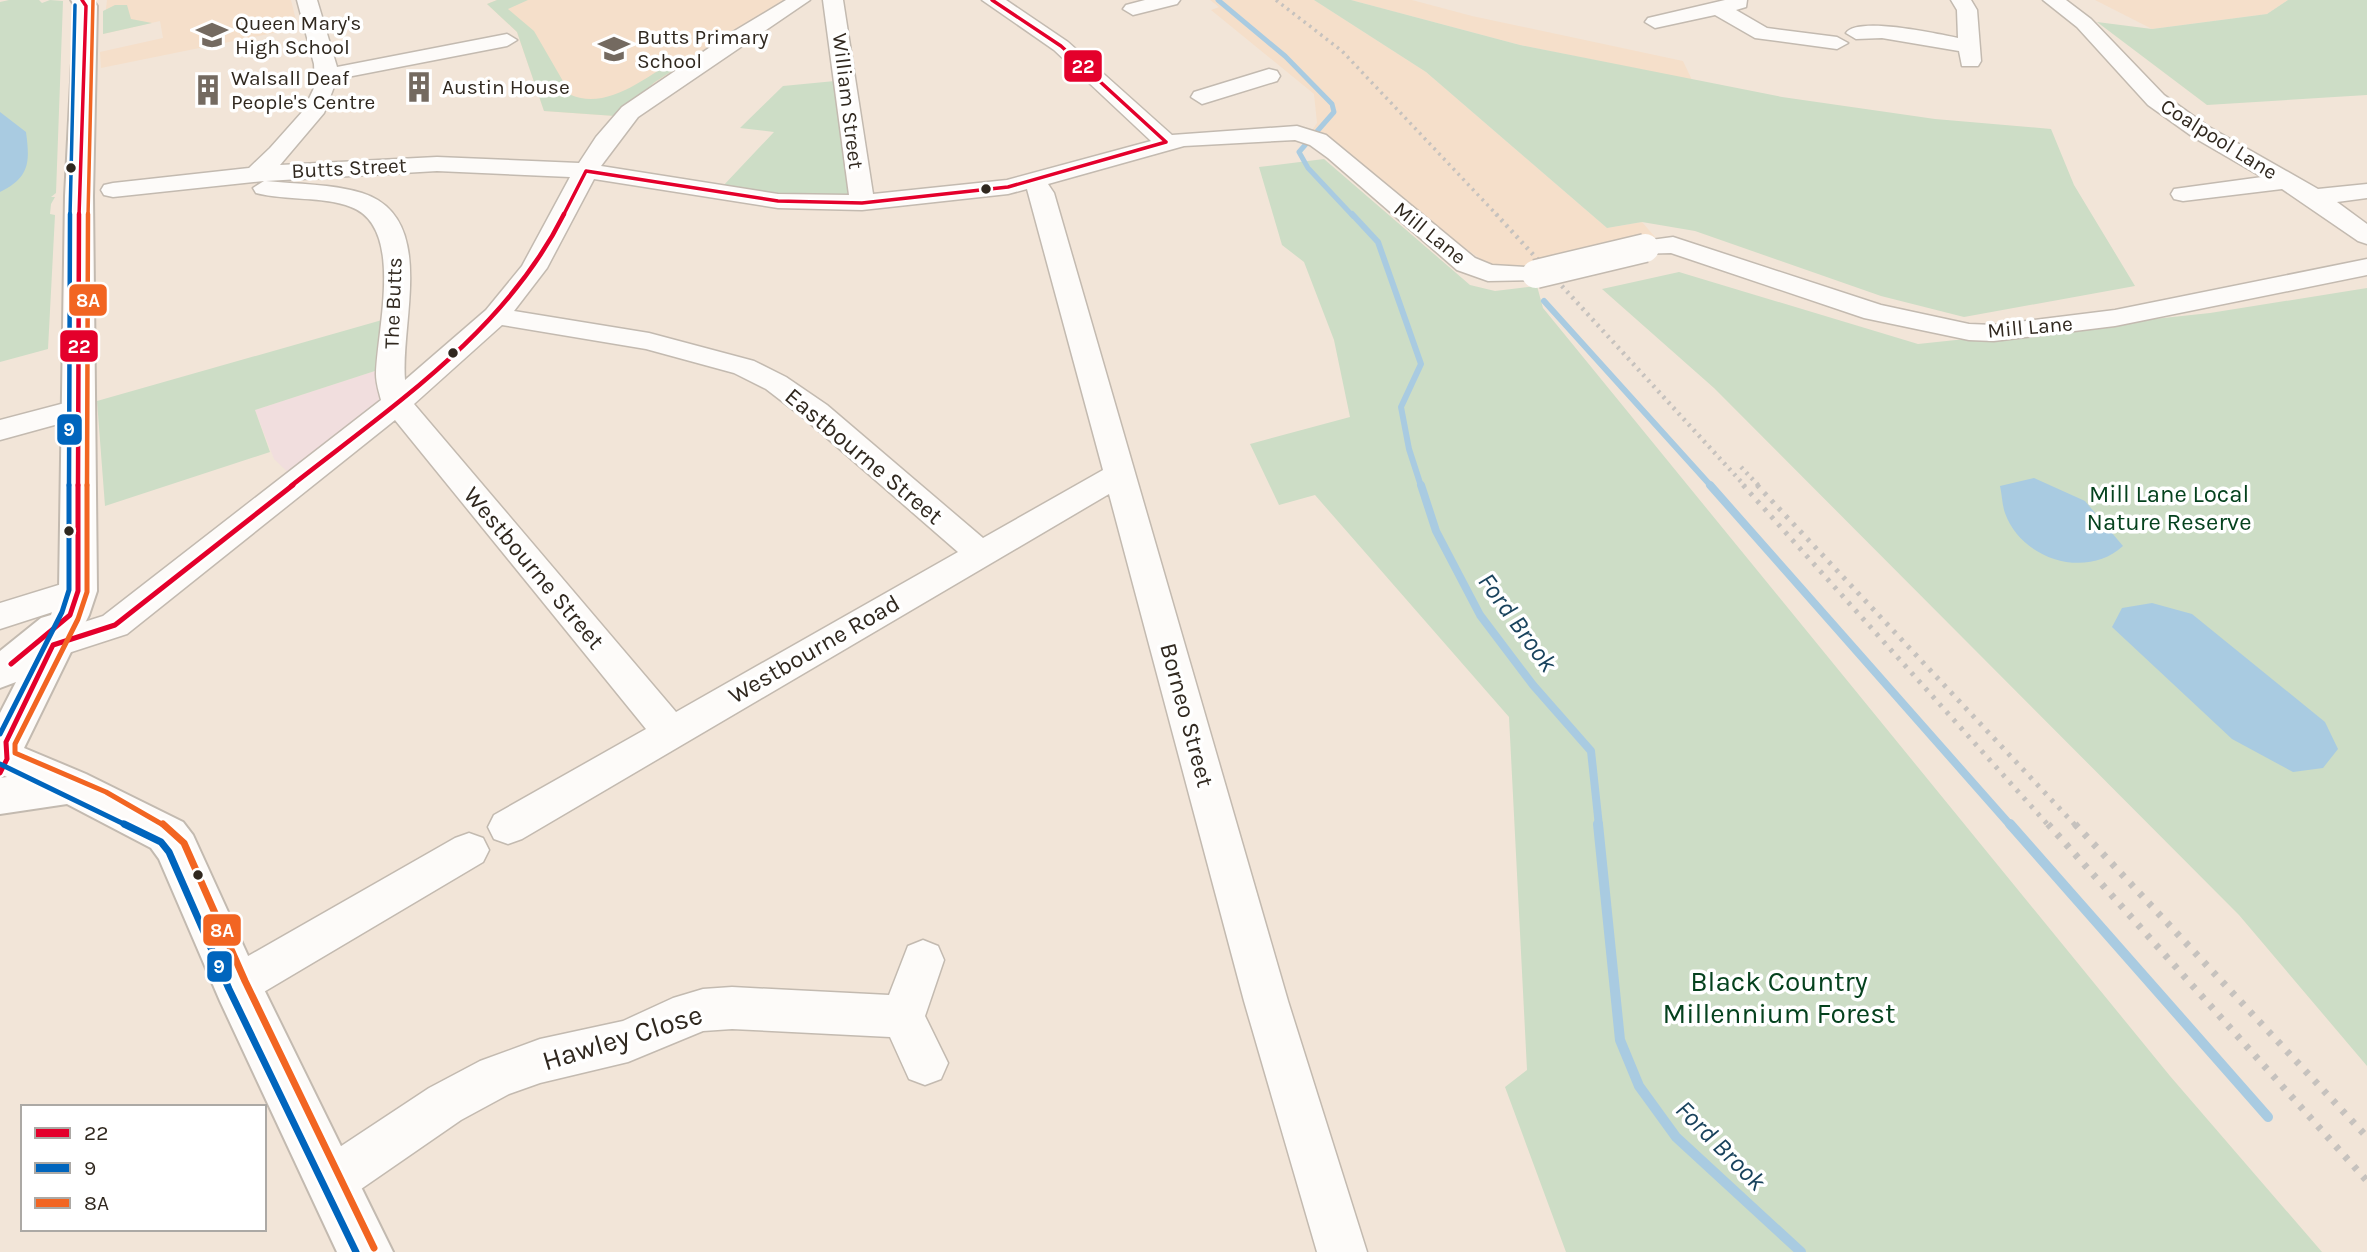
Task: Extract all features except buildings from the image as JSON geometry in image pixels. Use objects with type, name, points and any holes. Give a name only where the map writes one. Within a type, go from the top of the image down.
[{"type":"highway","points":[[87,2],[79,196],[80,408],[67,617],[3,761],[71,786],[167,835],[177,849],[237,985],[366,1252]]},
{"type":"highway","points":[[0,673],[67,617]]},
{"type":"street","points":[[255,180],[326,94],[327,75],[307,0]]},
{"type":"street","points":[[0,616],[67,617],[115,625],[397,403],[496,316],[545,251],[586,171],[604,142],[630,112],[738,37],[800,0]]},
{"type":"street","name":"William Street","points":[[833,0],[862,203]]},
{"type":"street","points":[[992,0],[1061,46],[1166,142]]},
{"type":"street","points":[[1133,9],[1170,0]]},
{"type":"street","points":[[1655,22],[1753,0]]},
{"type":"street","points":[[1718,8],[1762,34],[1847,38],[1882,32],[1970,53],[1967,10],[1961,0]]},
{"type":"street","name":"Coalpool Lane","points":[[2053,0],[2084,23],[2156,100],[2225,146],[2314,197],[2367,236]]},
{"type":"street","points":[[327,75],[507,40]]},
{"type":"street","points":[[1202,97],[1269,76]]},
{"type":"street","name":"Mill Lane","points":[[1229,90],[1253,111],[1297,135],[1466,264],[1488,273],[1536,274],[1645,247],[1673,245],[1874,312],[1969,332],[1994,333],[2115,318],[2255,292],[2367,267]]},
{"type":"street","points":[[586,171],[778,201],[862,203],[983,191],[1166,142],[1297,135]]},
{"type":"street","name":"Butts Street","points":[[113,190],[255,180],[396,164],[586,171]]},
{"type":"street","name":"The Butts","points":[[255,180],[355,199],[376,209],[393,234],[397,263],[390,378],[397,403]]},
{"type":"street","name":"Borneo Street","points":[[1032,180],[1042,193],[1266,1001],[1342,1252]]},
{"type":"street","points":[[2183,194],[2287,181]]},
{"type":"street","points":[[2314,197],[2367,191]]},
{"type":"street","name":"Eastbourne Street","points":[[496,316],[677,347],[744,367],[766,378],[816,412],[980,553]]},
{"type":"street","name":"Westbourne Street","points":[[397,403],[671,733]]},
{"type":"street","points":[[0,430],[80,408]]},
{"type":"street","name":"Westbourne Road","points":[[508,827],[1121,473]]},
{"type":"street","points":[[237,985],[469,850]]},
{"type":"street","points":[[923,960],[903,1017],[925,1063]]},
{"type":"street","name":"Hawley Close","points":[[331,1181],[444,1104],[496,1077],[540,1061],[628,1041],[673,1019],[703,1010],[732,1008],[903,1017]]},
{"type":"shaded area","name":"Queen Mary's High School","points":[[107,0],[291,0],[298,28],[101,68],[100,52],[163,38],[160,21],[103,34]]},
{"type":"shaded area","name":"Butts Primary School","points":[[497,0],[791,0],[723,38],[656,82],[615,116],[544,111],[517,32],[487,4]]},
{"type":"shaded area","points":[[1210,0],[1314,0],[1426,72],[1607,228],[1642,222],[1655,237],[1528,266],[1507,268],[1485,262],[1436,228],[1345,149],[1311,132],[1317,123],[1314,94],[1211,10],[1219,7]]},
{"type":"shaded area","points":[[1351,0],[1412,0],[1472,16],[1683,61],[1692,80],[1520,45]]},
{"type":"shaded area","points":[[2095,0],[2288,0],[2267,14],[2152,29]]},
{"type":"shaded area","points":[[381,369],[386,408],[293,477],[274,459],[255,410]]},
{"type":"green space","points":[[39,0],[42,3],[50,0],[63,1],[56,193],[51,197],[55,197],[50,214],[55,215],[48,349],[0,362],[0,2]]},
{"type":"green space","points":[[497,0],[528,0],[508,9],[534,31],[571,95],[599,99],[613,95],[678,58],[689,60],[655,82],[615,116],[544,111],[517,32],[487,4]]},
{"type":"green space","points":[[1314,0],[1351,0],[1520,45],[1782,97],[1935,119],[2051,129],[2074,185],[2135,286],[1964,317],[1881,296],[1695,231],[1642,222],[1607,228],[1426,72]]},
{"type":"green space","points":[[2288,0],[2367,0],[2367,95],[2207,105],[2097,22],[2152,29],[2267,14]]},
{"type":"green space","points":[[115,5],[127,5],[131,19],[152,23],[103,34],[103,11]]},
{"type":"green space","points":[[835,81],[848,196],[836,199],[722,187],[774,132],[740,128],[783,86]]},
{"type":"green space","name":"Black Country Millennium Forest","points":[[1324,159],[1470,285],[1495,291],[1537,286],[1543,308],[2170,1076],[2322,1252],[1566,1252],[1505,1087],[1527,1070],[1509,717],[1315,495],[1279,505],[1250,444],[1350,417],[1334,340],[1304,262],[1282,245],[1259,167]]},
{"type":"green space","name":"Mill Lane Local Nature Reserve","points":[[1679,272],[1918,344],[2210,313],[2367,288],[2367,1066],[2239,915],[1714,388],[1602,289]]},
{"type":"green space","points":[[382,320],[381,369],[255,410],[270,452],[105,506],[97,401]]},
{"type":"water","points":[[0,112],[26,132],[28,152],[26,168],[22,174],[17,181],[0,192]]},
{"type":"water","points":[[2034,478],[2085,501],[2123,546],[2108,556],[2091,562],[2074,563],[2056,560],[2025,542],[2013,529],[2005,513],[2000,486]]},
{"type":"water","points":[[2152,603],[2192,614],[2325,722],[2338,749],[2323,768],[2293,772],[2232,739],[2112,627],[2122,608]]},
{"type":"waterway","name":"Ford Brook","points":[[1218,0],[1285,56],[1332,104],[1334,112],[1299,152],[1308,168],[1353,216]]},
{"type":"waterway","name":"Ford Brook","points":[[1352,214],[1378,242],[1421,364],[1401,407],[1409,449],[1421,486]]},
{"type":"waterway","points":[[1544,301],[1711,486]]},
{"type":"waterway","name":"Ford Brook","points":[[1421,485],[1436,531],[1480,615],[1533,685],[1591,751],[1599,826]]},
{"type":"waterway","points":[[1710,485],[2011,826]]},
{"type":"waterway","name":"Ford Brook","points":[[1598,824],[1620,1040],[1639,1086],[1676,1137],[1801,1252]]},
{"type":"waterway","points":[[2010,824],[2268,1117]]},
{"type":"railway","points":[[1276,0],[1342,51],[1498,216]]},
{"type":"railway","points":[[1496,214],[1745,486]]},
{"type":"railway","points":[[1741,467],[1759,486]]},
{"type":"railway","points":[[1743,485],[2049,826]]},
{"type":"railway","points":[[1757,485],[2076,826]]},
{"type":"railway","points":[[2048,824],[2367,1181]]},
{"type":"railway","points":[[2075,824],[2367,1137]]},
{"type":"transit line","name":"22","points":[[11,664],[70,615],[78,591],[79,196],[86,6],[82,0]]},
{"type":"transit line","name":"8A","points":[[93,0],[88,196],[87,592],[78,619],[15,744],[15,753],[131,805],[171,830],[184,843],[245,981],[374,1248]]},
{"type":"transit line","name":"22","points":[[992,0],[1061,46],[1166,142]]},
{"type":"transit line","name":"9","points":[[0,734],[62,612],[69,590],[70,196],[77,9],[75,5]]},
{"type":"transit line","name":"22","points":[[0,773],[7,759],[6,742],[53,645],[115,625],[397,403],[496,316],[550,243],[586,171],[778,201],[862,203],[1008,187],[1166,142]]},
{"type":"transit line","name":"9","points":[[0,764],[161,842],[169,852],[229,989],[356,1252]]},
{"type":"place","name":"Queen Mary's High School","points":[[212,35]]},
{"type":"place","name":"Butts Primary School","points":[[614,49]]},
{"type":"place","name":"Austin House","points":[[419,87]]},
{"type":"place","name":"Walsall Deaf People's Centre","points":[[208,90]]}]
